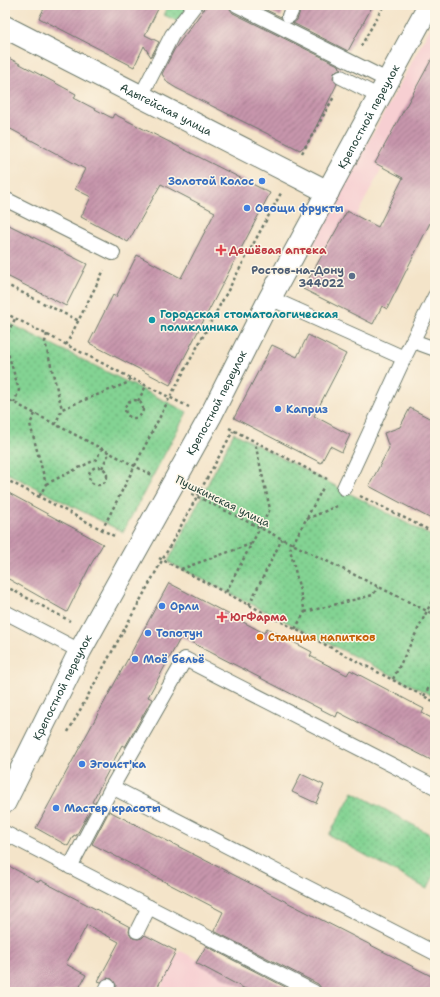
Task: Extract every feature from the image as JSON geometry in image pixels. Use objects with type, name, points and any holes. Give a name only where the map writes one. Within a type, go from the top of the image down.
[{"type":"street","name":"Крепостной переулок","points":[[5,802],[80,651],[210,417],[270,298],[430,5]]},
{"type":"street","name":"Адыгейская улица","points":[[5,27],[328,192]]},
{"type":"lane","points":[[141,96],[172,35],[195,5]]},
{"type":"lane","points":[[237,5],[352,63],[384,89]]},
{"type":"lane","points":[[342,78],[384,89]]},
{"type":"lane","points":[[5,199],[113,253]]},
{"type":"lane","points":[[344,488],[404,358],[435,296]]},
{"type":"lane","points":[[270,298],[404,358]]},
{"type":"lane","points":[[413,341],[435,349]]},
{"type":"lane","points":[[5,612],[80,651]]},
{"type":"lane","points":[[70,867],[112,787],[186,659],[435,787]]},
{"type":"lane","points":[[112,787],[435,953]]},
{"type":"lane","points":[[5,833],[314,992]]},
{"type":"lane","points":[[137,931],[149,907]]},
{"type":"path","points":[[352,63],[384,5]]},
{"type":"path","points":[[102,530],[203,335],[292,173],[342,78]]},
{"type":"path","points":[[66,345],[113,253]]},
{"type":"path","points":[[5,284],[78,321]]},
{"type":"path","points":[[5,338],[15,318]]},
{"type":"path","points":[[47,334],[45,342],[62,409],[56,425]]},
{"type":"path","points":[[5,343],[19,390],[5,410]]},
{"type":"path","points":[[62,409],[127,383],[131,378]]},
{"type":"path","points":[[138,401],[146,386]]},
{"type":"path","name":"Пушкинская улица","points":[[5,398],[134,466],[435,615]]},
{"type":"path","points":[[132,400],[138,401],[143,405],[143,412],[139,417],[133,418],[127,416],[124,410],[126,404],[132,400]]},
{"type":"path","points":[[35,414],[30,424],[46,484]]},
{"type":"path","points":[[68,732],[233,431]]},
{"type":"path","points":[[226,592],[270,509],[255,442]]},
{"type":"path","points":[[39,497],[46,484],[97,459],[101,449]]},
{"type":"path","points":[[102,468],[110,453]]},
{"type":"path","points":[[95,467],[102,468],[106,473],[107,479],[103,484],[97,486],[91,483],[88,477],[90,471],[95,467]]},
{"type":"path","points":[[5,479],[102,530],[226,592],[435,702]]},
{"type":"path","points":[[295,629],[305,612],[290,549],[328,479]]},
{"type":"path","points":[[306,519],[339,505]]},
{"type":"path","points":[[249,605],[282,539]]},
{"type":"path","points":[[180,569],[252,544]]},
{"type":"path","points":[[5,586],[74,623]]},
{"type":"path","points":[[305,612],[373,595],[378,587]]},
{"type":"path","points":[[393,679],[435,595]]},
{"type":"path","points":[[424,696],[432,682],[435,681]]},
{"type":"shaded area","points":[[435,19],[435,70],[332,261],[310,249]]},
{"type":"shaded area","points":[[179,950],[259,992],[158,992]]},
{"type":"green space","points":[[169,5],[191,5],[177,21],[164,15]]},
{"type":"green space","points":[[5,321],[187,412],[123,532],[5,472]]},
{"type":"green space","points":[[234,433],[435,538],[435,697],[168,562]]},
{"type":"green space","points":[[353,792],[435,837],[435,874],[427,889],[329,835]]},
{"type":"building","points":[[46,5],[160,5],[145,35],[159,42],[151,57],[144,46],[134,67],[39,18]]},
{"type":"building","points":[[207,5],[229,5],[233,13],[340,66],[339,67],[342,69],[337,70],[334,73],[333,78],[337,84],[308,143],[300,150],[176,88],[168,83],[162,74],[174,50]]},
{"type":"building","points":[[256,5],[285,5],[281,17]]},
{"type":"building","points":[[302,5],[373,5],[348,51],[293,23],[297,20]]},
{"type":"building","points":[[435,53],[435,213],[387,309],[382,306],[373,324],[303,289],[347,211],[378,227],[403,178],[375,163]]},
{"type":"building","points":[[5,56],[76,94],[74,98],[112,118],[114,114],[270,193],[170,385],[89,343],[113,295],[116,297],[137,255],[181,278],[215,212],[161,184],[128,242],[81,217],[91,197],[75,189],[85,169],[5,126]]},
{"type":"building","points":[[5,223],[87,264],[66,306],[5,275]]},
{"type":"building","points":[[308,335],[346,354],[314,416],[350,435],[342,452],[330,446],[321,463],[234,418],[272,345],[297,357]]},
{"type":"building","points":[[410,408],[435,421],[435,521],[369,486],[389,448],[384,433],[400,427]]},
{"type":"building","points":[[5,491],[103,544],[67,612],[5,577]]},
{"type":"building","points":[[169,583],[264,633],[267,628],[312,652],[310,656],[347,675],[350,670],[424,709],[422,713],[435,720],[435,762],[338,712],[336,717],[181,637],[148,697],[152,699],[125,747],[122,745],[76,836],[74,835],[68,846],[36,828]]},
{"type":"building","points":[[301,774],[324,785],[316,803],[292,792]]},
{"type":"building","points":[[109,811],[435,978],[435,992],[322,992],[318,984],[214,931],[223,912],[92,844]]},
{"type":"building","points":[[5,864],[39,882],[40,880],[130,927],[129,932],[133,938],[142,938],[145,935],[176,951],[155,992],[120,992],[116,990],[116,985],[112,979],[107,978],[101,982],[98,981],[119,942],[87,925],[66,964],[86,975],[77,992],[5,992]]},
{"type":"building","points":[[206,946],[295,992],[251,992],[196,963]]},
{"type":"place","name":"Золотой Колос","points":[[262,181]]},
{"type":"place","name":"Овощи фрукты","points":[[247,208]]},
{"type":"place","name":"Дешёвая аптека","points":[[221,250]]},
{"type":"place","name":"Ростов-на-Дону 344022","points":[[352,276]]},
{"type":"place","name":"Городская стоматологическая поликлиника","points":[[152,320]]},
{"type":"place","name":"Каприз","points":[[278,409]]},
{"type":"place","name":"Орли","points":[[162,606]]},
{"type":"place","name":"ЮгФарма","points":[[222,617]]},
{"type":"place","name":"Топотун","points":[[148,633]]},
{"type":"place","name":"Станция напитков","points":[[260,637]]},
{"type":"place","name":"Моё бельё","points":[[135,659]]},
{"type":"place","name":"Эгоист'ка","points":[[82,764]]},
{"type":"place","name":"Мастер красоты","points":[[56,808]]}]
